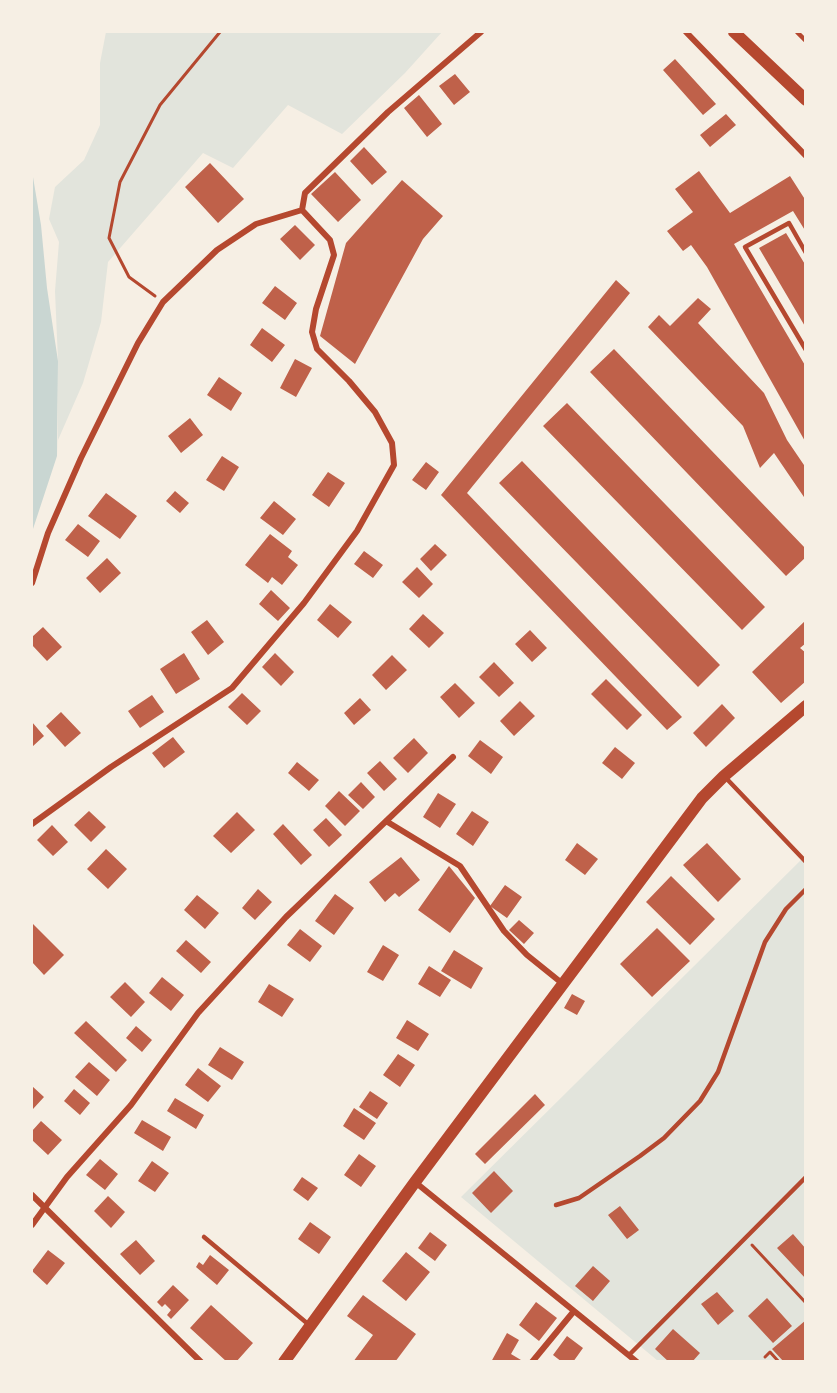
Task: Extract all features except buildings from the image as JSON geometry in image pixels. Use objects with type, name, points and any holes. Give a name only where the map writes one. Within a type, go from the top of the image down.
[{"type":"main road","points":[[734,32],[806,100]]},
{"type":"main road","points":[[284,1362],[415,1182],[702,798],[724,776],[806,706]]},
{"type":"street","points":[[302,210],[305,193],[313,185],[387,112],[481,32]]},
{"type":"street","points":[[686,32],[806,156]]},
{"type":"street","points":[[32,583],[48,533],[81,458],[138,343],[164,302],[217,250],[256,224],[302,210]]},
{"type":"street","points":[[32,824],[111,767],[232,688],[332,567],[357,531],[394,465],[392,443],[375,412],[350,381],[317,350],[312,332],[316,309],[334,255],[330,240],[302,210]]},
{"type":"street","points":[[32,1225],[67,1177],[131,1105],[198,1013],[286,917],[453,757]]},
{"type":"street","points":[[386,821],[460,866],[504,931],[526,955],[563,984]]},
{"type":"street","points":[[415,1182],[637,1362]]},
{"type":"street","points":[[32,1195],[201,1362]]},
{"type":"street","points":[[532,1362],[574,1311]]},
{"type":"lane","points":[[797,32],[806,40]]},
{"type":"lane","points":[[806,253],[789,223],[745,247],[806,350]]},
{"type":"lane","points":[[724,776],[806,862]]},
{"type":"lane","points":[[556,1205],[579,1198],[640,1156],[664,1138],[700,1101],[718,1072],[765,942],[786,909],[806,889]]},
{"type":"lane","points":[[628,1354],[806,1177]]},
{"type":"lane","points":[[204,1237],[310,1326]]},
{"type":"path","points":[[164,302],[129,278],[109,238],[120,182],[160,105],[220,32]]},
{"type":"path","points":[[751,1243],[806,1303]]},
{"type":"path","points":[[765,1357],[771,1352],[779,1362]]},
{"type":"shaded area","points":[[106,32],[442,32],[405,73],[342,134],[288,105],[233,168],[203,153],[108,262],[101,322],[83,383],[58,440],[55,291],[59,242],[49,219],[55,187],[84,160],[100,125],[100,63]]},
{"type":"shaded area","points":[[32,171],[58,361],[57,456],[32,532]]},
{"type":"shaded area","points":[[805,856],[805,1361],[658,1361],[461,1197]]}]
